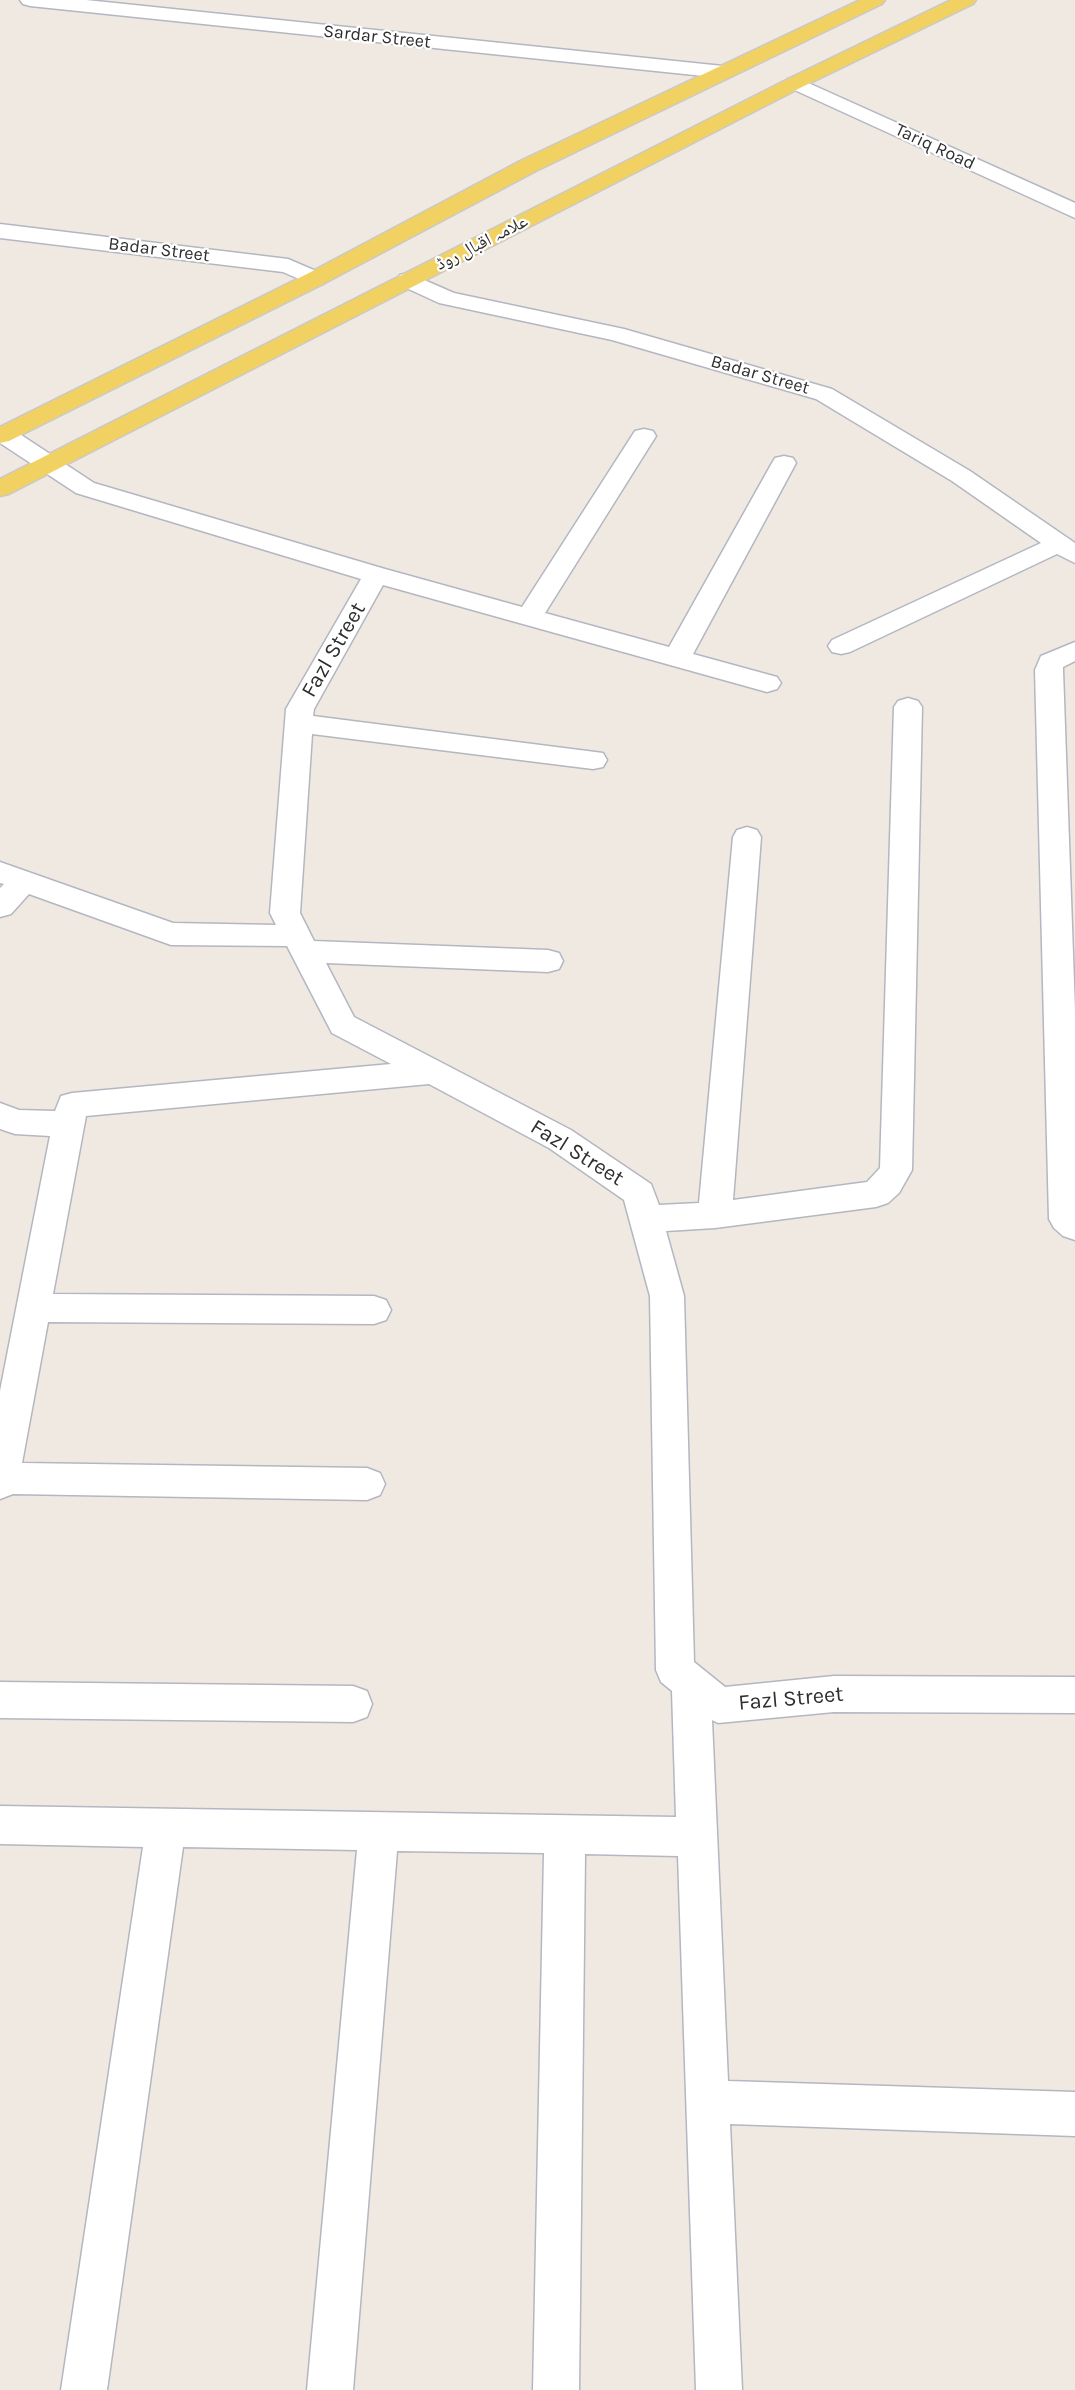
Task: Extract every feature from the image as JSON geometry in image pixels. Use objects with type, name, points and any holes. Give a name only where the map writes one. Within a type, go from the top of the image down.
[{"type":"main road","points":[[2,435],[315,279],[528,166],[875,0]]},
{"type":"main road","name":"علامہ اقبال روڈ","points":[[0,489],[795,83],[966,0]]},
{"type":"street","name":"Sardar Street","points":[[30,0],[104,4],[723,72]]},
{"type":"street","name":"Tariq Road","points":[[795,83],[1075,211]]},
{"type":"street","name":"Badar Street","points":[[0,231],[288,266],[315,279]]},
{"type":"street","name":"Badar Street","points":[[408,280],[447,298],[616,334],[824,394],[961,476],[1067,549]]},
{"type":"street","name":"Fazl Street","points":[[2,435],[85,488],[376,575],[767,683]]},
{"type":"street","points":[[529,617],[644,436]]},
{"type":"street","points":[[677,658],[784,463]]},
{"type":"street","points":[[841,646],[1067,549]]},
{"type":"street","name":"Fazl Street","points":[[376,575],[300,709],[285,913],[343,1025],[560,1139],[639,1192],[667,1296],[675,1670],[718,1705],[834,1694],[1075,1695]]},
{"type":"street","points":[[1075,650],[1051,662],[1049,670],[1066,1219],[1075,1227]]},
{"type":"street","points":[[645,1218],[715,1215],[876,1194],[887,1184],[896,1170],[908,706]]},
{"type":"street","points":[[299,723],[593,760]]},
{"type":"street","points":[[715,1215],[747,837]]},
{"type":"street","points":[[0,907],[12,876],[171,934],[549,961]]},
{"type":"street","points":[[367,1484],[0,1480],[72,1105],[434,1072]]},
{"type":"street","points":[[0,1115],[15,1122],[68,1124]]},
{"type":"street","points":[[33,1308],[374,1310]]},
{"type":"street","points":[[692,1683],[719,2390]]},
{"type":"street","points":[[0,1700],[353,1704]]},
{"type":"street","points":[[0,1825],[697,1837]]},
{"type":"street","points":[[84,2390],[166,1828]]},
{"type":"street","points":[[330,2390],[379,1832]]},
{"type":"street","points":[[556,2390],[565,1834]]},
{"type":"street","points":[[708,2103],[1075,2114]]}]
